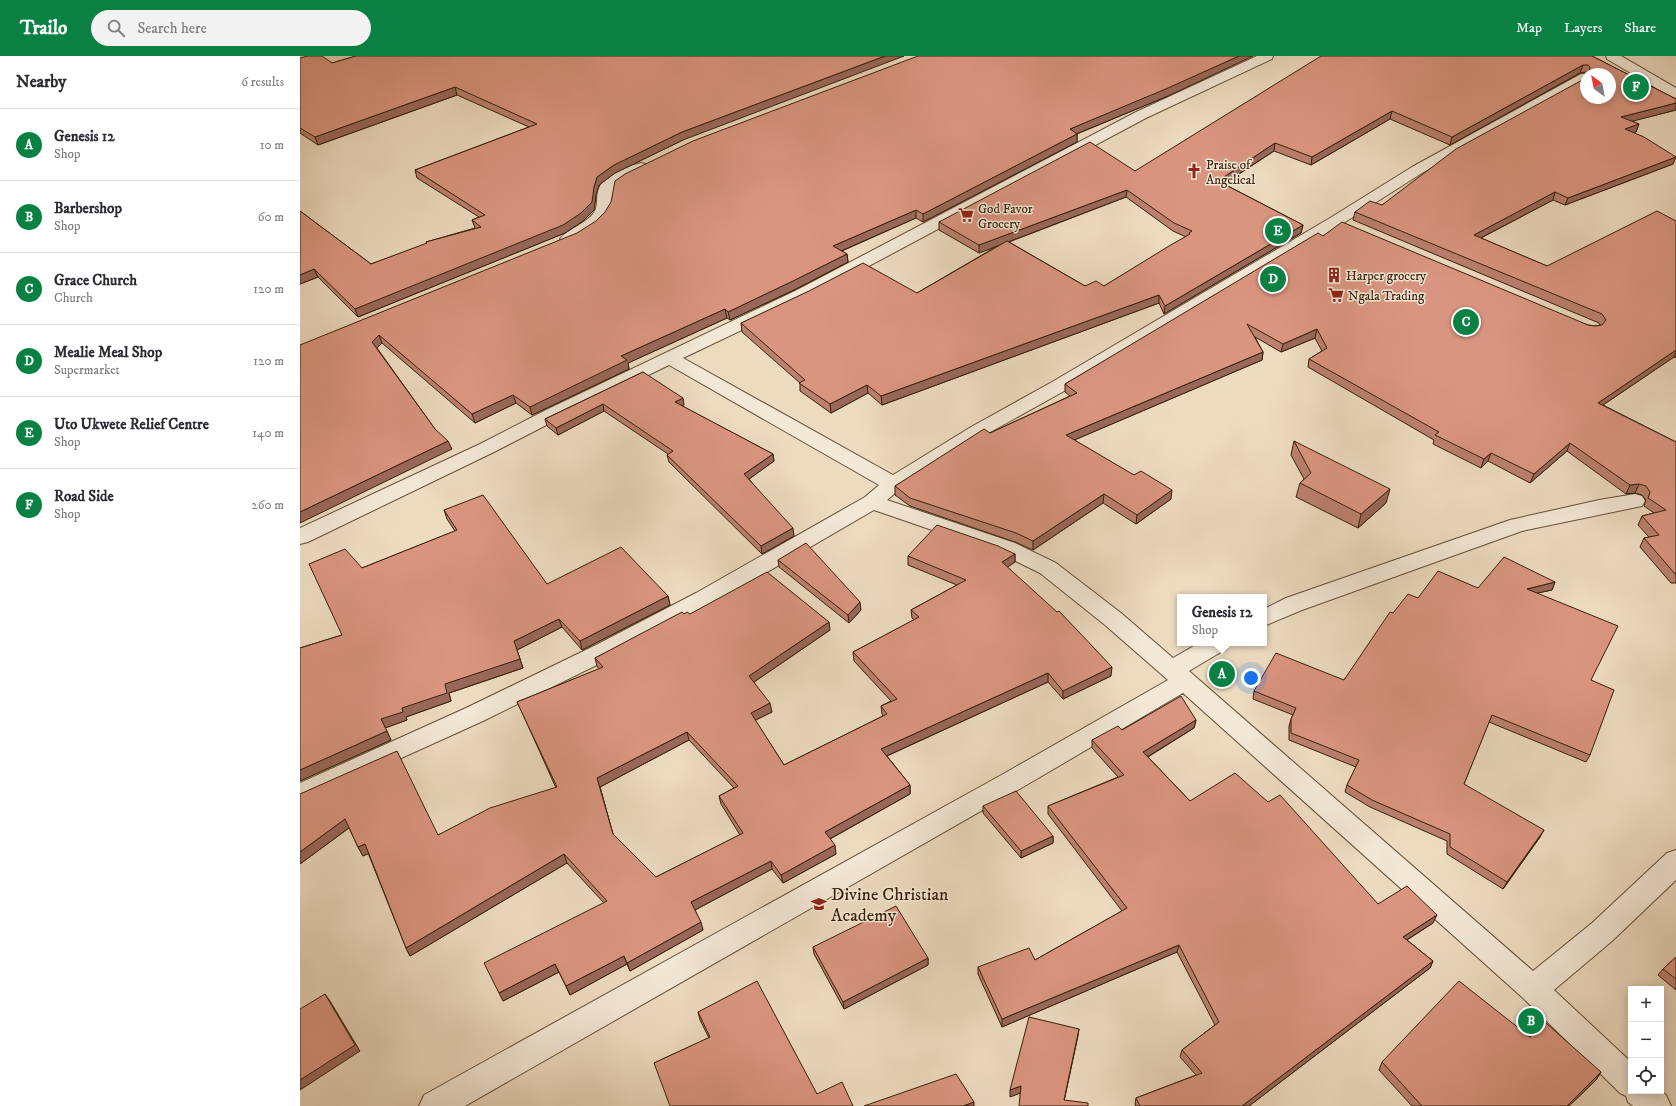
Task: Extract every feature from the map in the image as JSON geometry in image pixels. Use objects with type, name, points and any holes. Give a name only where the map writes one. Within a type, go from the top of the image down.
[{"type":"street","points":[[300,537],[480,452],[553,414],[802,294],[1141,115],[1267,56]]},
{"type":"street","points":[[300,794],[502,701],[647,630],[755,570],[872,502],[892,484],[978,431],[1344,224],[1417,170],[1601,67],[1676,94]]},
{"type":"street","points":[[557,243],[572,237],[590,225],[603,212],[605,195],[608,186],[621,177],[655,160]]},
{"type":"street","points":[[669,358],[892,484]]},
{"type":"street","points":[[1267,617],[1294,604],[1517,525],[1599,507],[1635,501]]},
{"type":"street","points":[[872,502],[1007,548],[1048,568],[1113,619],[1533,989],[1628,1080]]},
{"type":"street","points":[[435,1106],[1014,780],[1178,676],[1214,646]]},
{"type":"street","points":[[1533,989],[1602,932],[1668,871],[1676,861]]},
{"type":"street","points":[[1642,1094],[1655,1106]]},
{"type":"building","points":[[308,56],[322,56],[332,63],[356,56],[885,56],[682,132],[614,165],[597,177],[592,202],[581,213],[563,225],[355,309],[314,269],[300,275],[300,211],[371,264],[427,243],[426,242],[481,227],[472,220],[485,215],[415,170],[537,124],[455,87],[315,137],[300,128],[300,58]]},
{"type":"building","points":[[918,56],[1239,56],[1168,88],[1070,129],[1077,134],[923,214],[916,210],[833,246],[847,254],[728,312],[725,309],[621,356],[627,360],[530,407],[513,395],[472,414],[379,335],[372,342],[435,429],[448,441],[300,512],[300,345],[577,233],[596,221],[605,212],[611,202],[615,181],[625,174],[693,141]]},
{"type":"building","points":[[1321,56],[1592,56],[1615,68],[1590,68],[1588,65],[1583,65],[1452,137],[1392,111],[1312,157],[1275,143],[1218,181],[1303,225],[1165,306],[1159,295],[881,396],[867,385],[830,404],[799,383],[805,380],[741,323],[809,291],[863,263],[917,293],[1007,241],[1085,286],[1096,281],[1104,286],[1190,234],[1189,233],[1192,231],[1174,223],[1127,190],[979,245],[939,222],[1090,142],[1135,171]]},
{"type":"building","points":[[1616,68],[1676,99],[1676,103],[1621,117],[1639,124],[1625,129],[1644,137],[1676,157],[1568,198],[1555,192],[1474,235],[1547,266],[1657,211],[1676,221],[1676,350],[1598,403],[1676,442],[1676,575],[1644,538],[1659,535],[1642,516],[1666,510],[1648,498],[1650,492],[1646,486],[1639,484],[1630,485],[1570,443],[1534,474],[1491,453],[1484,459],[1435,435],[1439,432],[1309,359],[1327,348],[1317,329],[1283,344],[1247,324],[1263,352],[1066,435],[1134,475],[1141,471],[1172,490],[1137,515],[1104,494],[1033,541],[1016,533],[910,498],[895,486],[984,429],[990,433],[1077,393],[1065,384],[1318,233],[1323,236],[1342,222],[1588,325],[1602,325],[1606,320],[1602,314],[1355,212],[1370,201],[1382,205],[1456,149],[1580,81],[1580,104],[1616,104]]},
{"type":"building","points":[[643,372],[683,398],[675,402],[773,454],[744,474],[793,528],[761,546],[667,455],[673,451],[603,404],[556,428],[545,419]]},
{"type":"building","points":[[1294,441],[1390,489],[1361,514],[1300,483],[1311,473]]},
{"type":"building","points":[[483,495],[547,584],[621,547],[668,596],[580,641],[559,619],[514,641],[520,659],[445,684],[447,693],[402,708],[403,712],[381,719],[387,731],[300,770],[300,648],[342,635],[309,564],[345,549],[362,568],[457,530],[444,510]]},
{"type":"building","points":[[937,525],[998,546],[1015,554],[1002,562],[1057,612],[1059,611],[1112,667],[1063,691],[1048,673],[881,749],[910,785],[825,832],[835,845],[781,875],[771,861],[691,902],[701,922],[627,963],[624,956],[566,986],[555,964],[499,993],[484,963],[607,901],[564,854],[406,948],[365,844],[358,847],[345,819],[300,852],[300,794],[397,751],[438,835],[490,808],[557,787],[517,702],[603,667],[595,658],[682,612],[684,614],[687,612],[690,614],[767,572],[829,622],[749,676],[770,703],[751,713],[784,765],[887,714],[881,706],[897,699],[853,652],[919,617],[911,610],[966,580],[908,556]],"holes":[[[687,732],[738,786],[719,796],[743,833],[656,877],[613,834],[597,778]]]},
{"type":"building","points":[[806,543],[860,602],[848,615],[778,560]]},
{"type":"building","points":[[1504,557],[1555,582],[1527,589],[1618,626],[1591,680],[1614,690],[1590,755],[1492,715],[1464,784],[1544,830],[1507,882],[1450,847],[1450,834],[1372,800],[1347,785],[1359,760],[1291,733],[1291,719],[1296,708],[1254,691],[1276,653],[1344,680],[1390,612],[1393,613],[1408,594],[1418,598],[1438,571],[1478,588]]},
{"type":"building","points":[[1181,696],[1196,720],[1143,752],[1190,801],[1235,773],[1268,802],[1280,795],[1378,904],[1407,886],[1437,915],[1403,937],[1433,961],[1242,1106],[1140,1106],[1136,1098],[1202,1073],[1182,1050],[1219,1022],[1179,945],[1002,1019],[978,967],[1029,948],[1035,960],[1127,908],[1048,806],[1124,775],[1092,740],[1118,726],[1122,730]]},
{"type":"building","points":[[1016,791],[1053,836],[1021,851],[983,806]]},
{"type":"building","points":[[896,906],[928,958],[843,1002],[813,947]]},
{"type":"building","points":[[1676,957],[1676,979],[1663,969]]},
{"type":"building","points":[[757,981],[817,1094],[842,1082],[853,1106],[670,1106],[654,1063],[710,1037],[698,1012]]},
{"type":"building","points":[[1459,981],[1530,1037],[1546,1023],[1601,1072],[1567,1106],[1422,1106],[1382,1062]]},
{"type":"building","points":[[325,994],[355,1045],[300,1080],[300,1009]]},
{"type":"building","points":[[1029,1017],[1079,1029],[1064,1100],[1088,1103],[1088,1106],[1019,1106],[1021,1086],[1010,1090]]},
{"type":"building","points":[[956,1074],[974,1102],[963,1106],[864,1106]]},
{"type":"place","name":"Road Side","points":[[1636,87]]},
{"type":"place","name":"Praise of Angelical","points":[[1194,171]]},
{"type":"place","name":"God Favor Grocery","points":[[966,215]]},
{"type":"place","name":"Uto Ukwete Relief Centre","points":[[1278,231]]},
{"type":"place","name":"Harper grocery","points":[[1334,275]]},
{"type":"place","name":"Mealie Meal Shop","points":[[1273,279]]},
{"type":"place","name":"Ngala Trading","points":[[1336,295]]},
{"type":"place","name":"Grace Church","points":[[1466,322]]},
{"type":"place","name":"Genesis 12","points":[[1222,674]]},
{"type":"place","name":"Divine Christian Academy","points":[[819,904]]},
{"type":"place","name":"Barbershop","points":[[1531,1021]]}]
